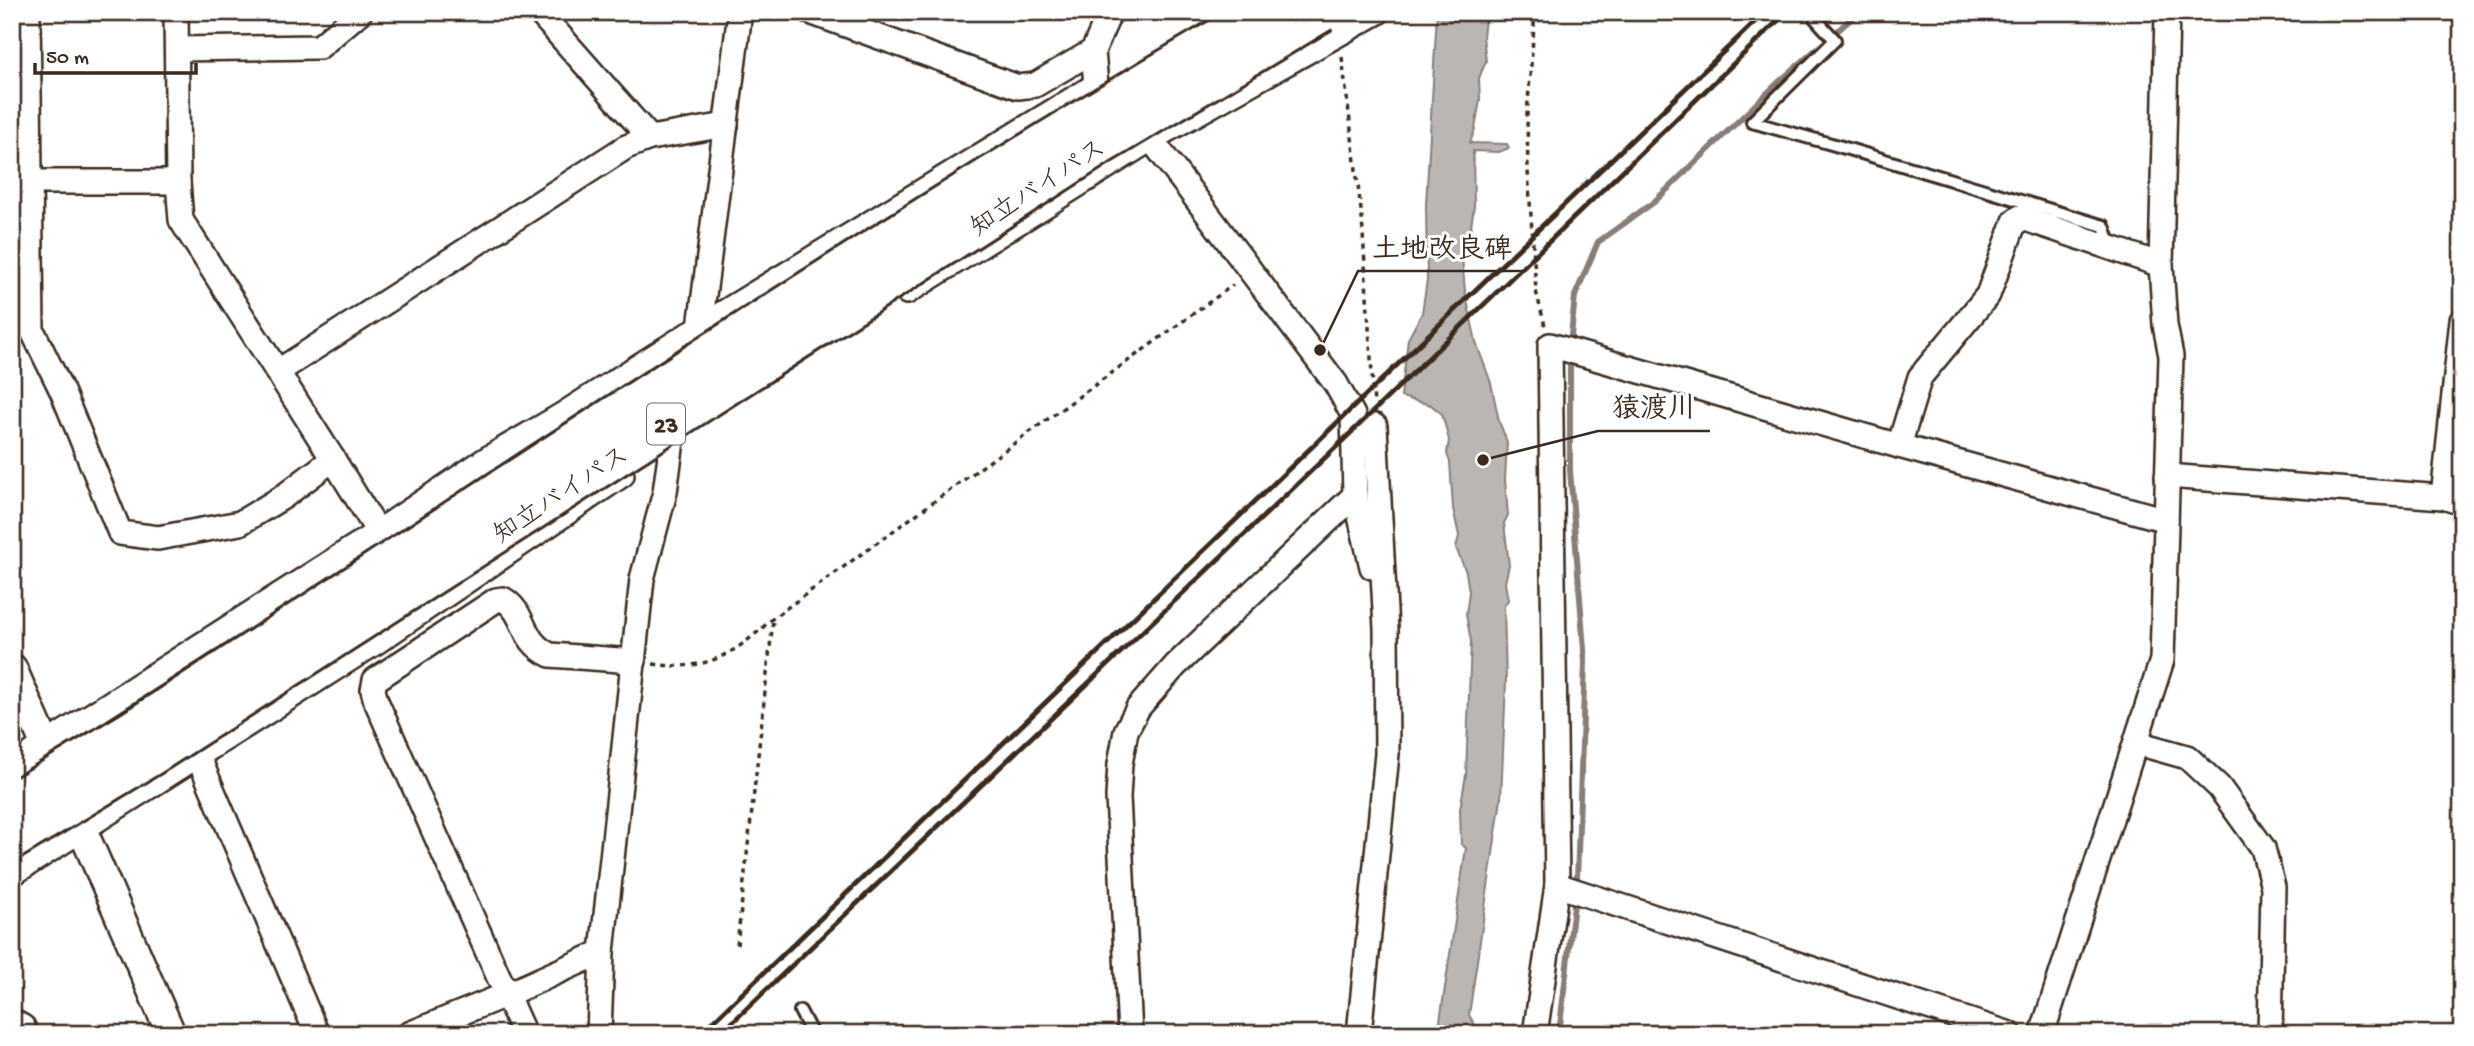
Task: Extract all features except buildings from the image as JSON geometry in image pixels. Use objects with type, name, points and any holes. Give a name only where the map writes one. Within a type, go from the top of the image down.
[{"type":"highway","name":"知立バイパス","points":[[12,803],[146,722],[902,231],[1088,116],[1264,12]]},
{"type":"highway","name":"知立バイパス","points":[[12,840],[152,756],[1099,146],[1334,20]]},
{"type":"street","points":[[28,12],[30,183],[22,331],[62,391],[120,533],[158,538],[240,523],[283,497],[333,459]]},
{"type":"street","points":[[176,12],[181,220],[378,532]]},
{"type":"street","points":[[177,49],[318,47],[360,12]]},
{"type":"street","points":[[538,12],[650,138]]},
{"type":"street","points":[[730,403],[700,327],[740,12]]},
{"type":"street","points":[[810,12],[1018,87],[1035,85],[1093,51]]},
{"type":"street","points":[[1110,12],[1093,51],[1096,85],[1151,139],[1336,384],[1353,415],[1355,495],[1386,629]]},
{"type":"street","points":[[12,874],[378,640],[730,403],[1151,139],[1334,20],[1378,12]]},
{"type":"street","points":[[2042,1034],[2162,660],[2171,351],[2165,325],[2161,265],[2167,12]]},
{"type":"street","points":[[12,766],[378,532],[485,460],[1096,85]]},
{"type":"street","points":[[277,372],[626,147],[650,138],[726,125]]},
{"type":"street","points":[[30,183],[178,182]]},
{"type":"street","points":[[1899,446],[1920,377],[1988,295],[2015,220],[2020,217],[2161,265]]},
{"type":"street","points":[[2167,476],[2452,500],[2462,320]]},
{"type":"street","points":[[1535,1034],[1557,886],[1550,345],[2166,520]]},
{"type":"street","points":[[599,1034],[602,951],[642,579],[665,492],[672,441],[645,364]]},
{"type":"street","points":[[1359,1034],[1387,754],[1386,629],[1375,426]]},
{"type":"street","points":[[1130,1034],[1118,797],[1119,764],[1126,731],[1138,708],[1175,665],[1355,495]]},
{"type":"street","points":[[524,1034],[376,701],[373,690],[375,680],[503,598],[513,604],[530,640],[538,649],[550,655],[634,661]]},
{"type":"street","points":[[12,668],[171,1034]]},
{"type":"street","points":[[2137,743],[2187,757],[2219,787],[2263,848],[2273,887],[2270,1034]]},
{"type":"street","points":[[198,756],[317,1034]]},
{"type":"street","points":[[1557,886],[2010,1034]]},
{"type":"street","points":[[409,1034],[508,994],[602,951]]},
{"type":"street","points":[[12,1021],[23,1027],[26,1034]]},
{"type":"lane","points":[[1815,18],[1835,40],[1752,122],[2104,226],[2112,248]]},
{"type":"lane","points":[[800,1011],[812,1034]]},
{"type":"path","points":[[1535,12],[1527,115],[1528,171],[1536,291],[1550,345]]},
{"type":"path","points":[[1334,20],[1362,218],[1375,426]]},
{"type":"path","points":[[634,661],[671,667],[692,667],[712,662],[758,632],[773,618],[1250,272]]},
{"type":"path","points":[[737,945],[773,618]]},
{"type":"shaded area","points":[[1437,12],[1486,12],[1483,36],[1486,61],[1479,78],[1480,100],[1470,143],[1507,144],[1509,148],[1499,152],[1473,151],[1474,206],[1470,234],[1461,246],[1465,291],[1476,342],[1491,383],[1499,421],[1507,442],[1505,480],[1508,515],[1504,523],[1509,565],[1505,583],[1508,600],[1504,606],[1506,681],[1501,799],[1469,1015],[1477,1029],[1476,1034],[1438,1034],[1466,848],[1461,844],[1460,809],[1466,775],[1471,641],[1466,615],[1469,592],[1466,572],[1456,548],[1459,536],[1447,454],[1449,440],[1442,414],[1431,405],[1401,397],[1408,339],[1422,313],[1427,280],[1426,204]]},
{"type":"waterway","points":[[1570,346],[1575,296],[1598,242],[1654,202],[1780,81],[1859,12]]},
{"type":"waterway","points":[[1559,1034],[1577,879],[1585,662],[1570,470],[1570,357]]},
{"type":"railway","points":[[700,1034],[1765,12]]},
{"type":"railway","points":[[720,1034],[1331,452],[1787,12]]},
{"type":"place","name":"土地改良碑","points":[[1320,350]]},
{"type":"place","name":"猿渡川","points":[[1483,460]]}]
